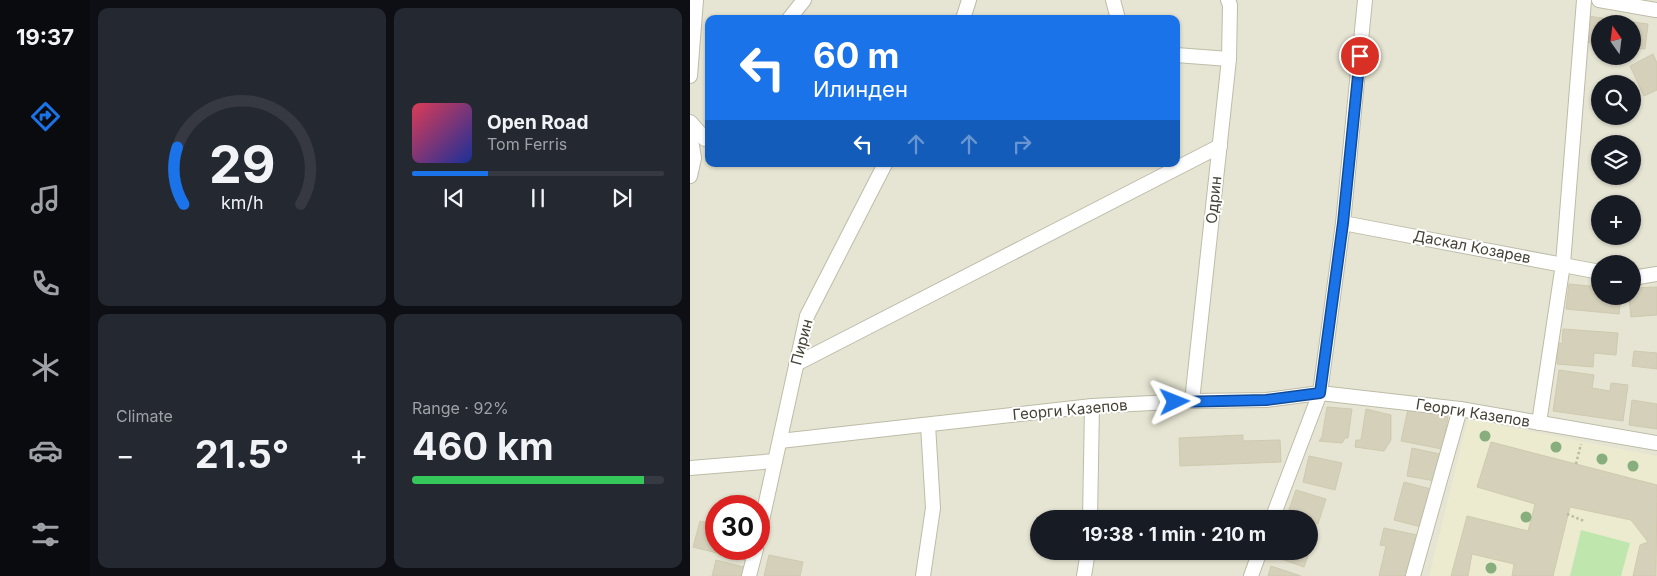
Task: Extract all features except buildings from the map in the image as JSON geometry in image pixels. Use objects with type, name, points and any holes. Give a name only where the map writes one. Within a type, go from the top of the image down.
[{"type":"street","points":[[690,76],[696,0]]},
{"type":"street","points":[[792,15],[804,0]]},
{"type":"street","points":[[964,15],[969,0]]},
{"type":"street","points":[[1113,0],[1117,15]]},
{"type":"street","points":[[1275,510],[1320,393],[1343,223],[1365,0]]},
{"type":"street","points":[[1539,423],[1563,264],[1584,0]]},
{"type":"street","points":[[1599,0],[1657,11]]},
{"type":"street","points":[[1652,0],[1657,11]]},
{"type":"street","name":"Одрин","points":[[1192,401],[1229,59],[1232,2]]},
{"type":"street","points":[[1657,4],[1657,11]]},
{"type":"street","points":[[1180,55],[1229,59]]},
{"type":"street","points":[[690,122],[705,139]]},
{"type":"street","points":[[690,133],[694,158],[690,176]]},
{"type":"street","points":[[1180,167],[1220,146]]},
{"type":"street","name":"Пирин","points":[[768,495],[807,316],[882,167]]},
{"type":"street","points":[[796,364],[1179,167]]},
{"type":"street","name":"Даскал Козарев","points":[[1343,223],[1591,270]]},
{"type":"street","points":[[1641,277],[1657,274]]},
{"type":"street","name":"Георги Казепов","points":[[780,442],[1092,406],[1192,401],[1266,400],[1320,393],[1460,409],[1657,443]]},
{"type":"street","points":[[1090,510],[1092,406]]},
{"type":"street","points":[[1413,576],[1460,409]]},
{"type":"street","points":[[923,576],[933,508],[928,425]]},
{"type":"street","points":[[690,468],[775,461]]},
{"type":"street","points":[[749,576],[753,560]]},
{"type":"street","points":[[1084,576],[1087,560]]},
{"type":"street","points":[[1251,576],[1257,560]]},
{"type":"path","points":[[1576,464],[1577,455]]},
{"type":"path","points":[[1567,514],[1584,521]]},
{"type":"shaded area","points":[[690,0],[1657,0],[1657,576],[690,576]]},
{"type":"shaded area","points":[[1468,419],[1657,456],[1657,576],[1429,576]]},
{"type":"green space","points":[[1581,530],[1630,543],[1621,576],[1570,576]]},
{"type":"route","points":[[1175,402],[1266,400],[1320,393],[1343,223],[1360,56]]}]
